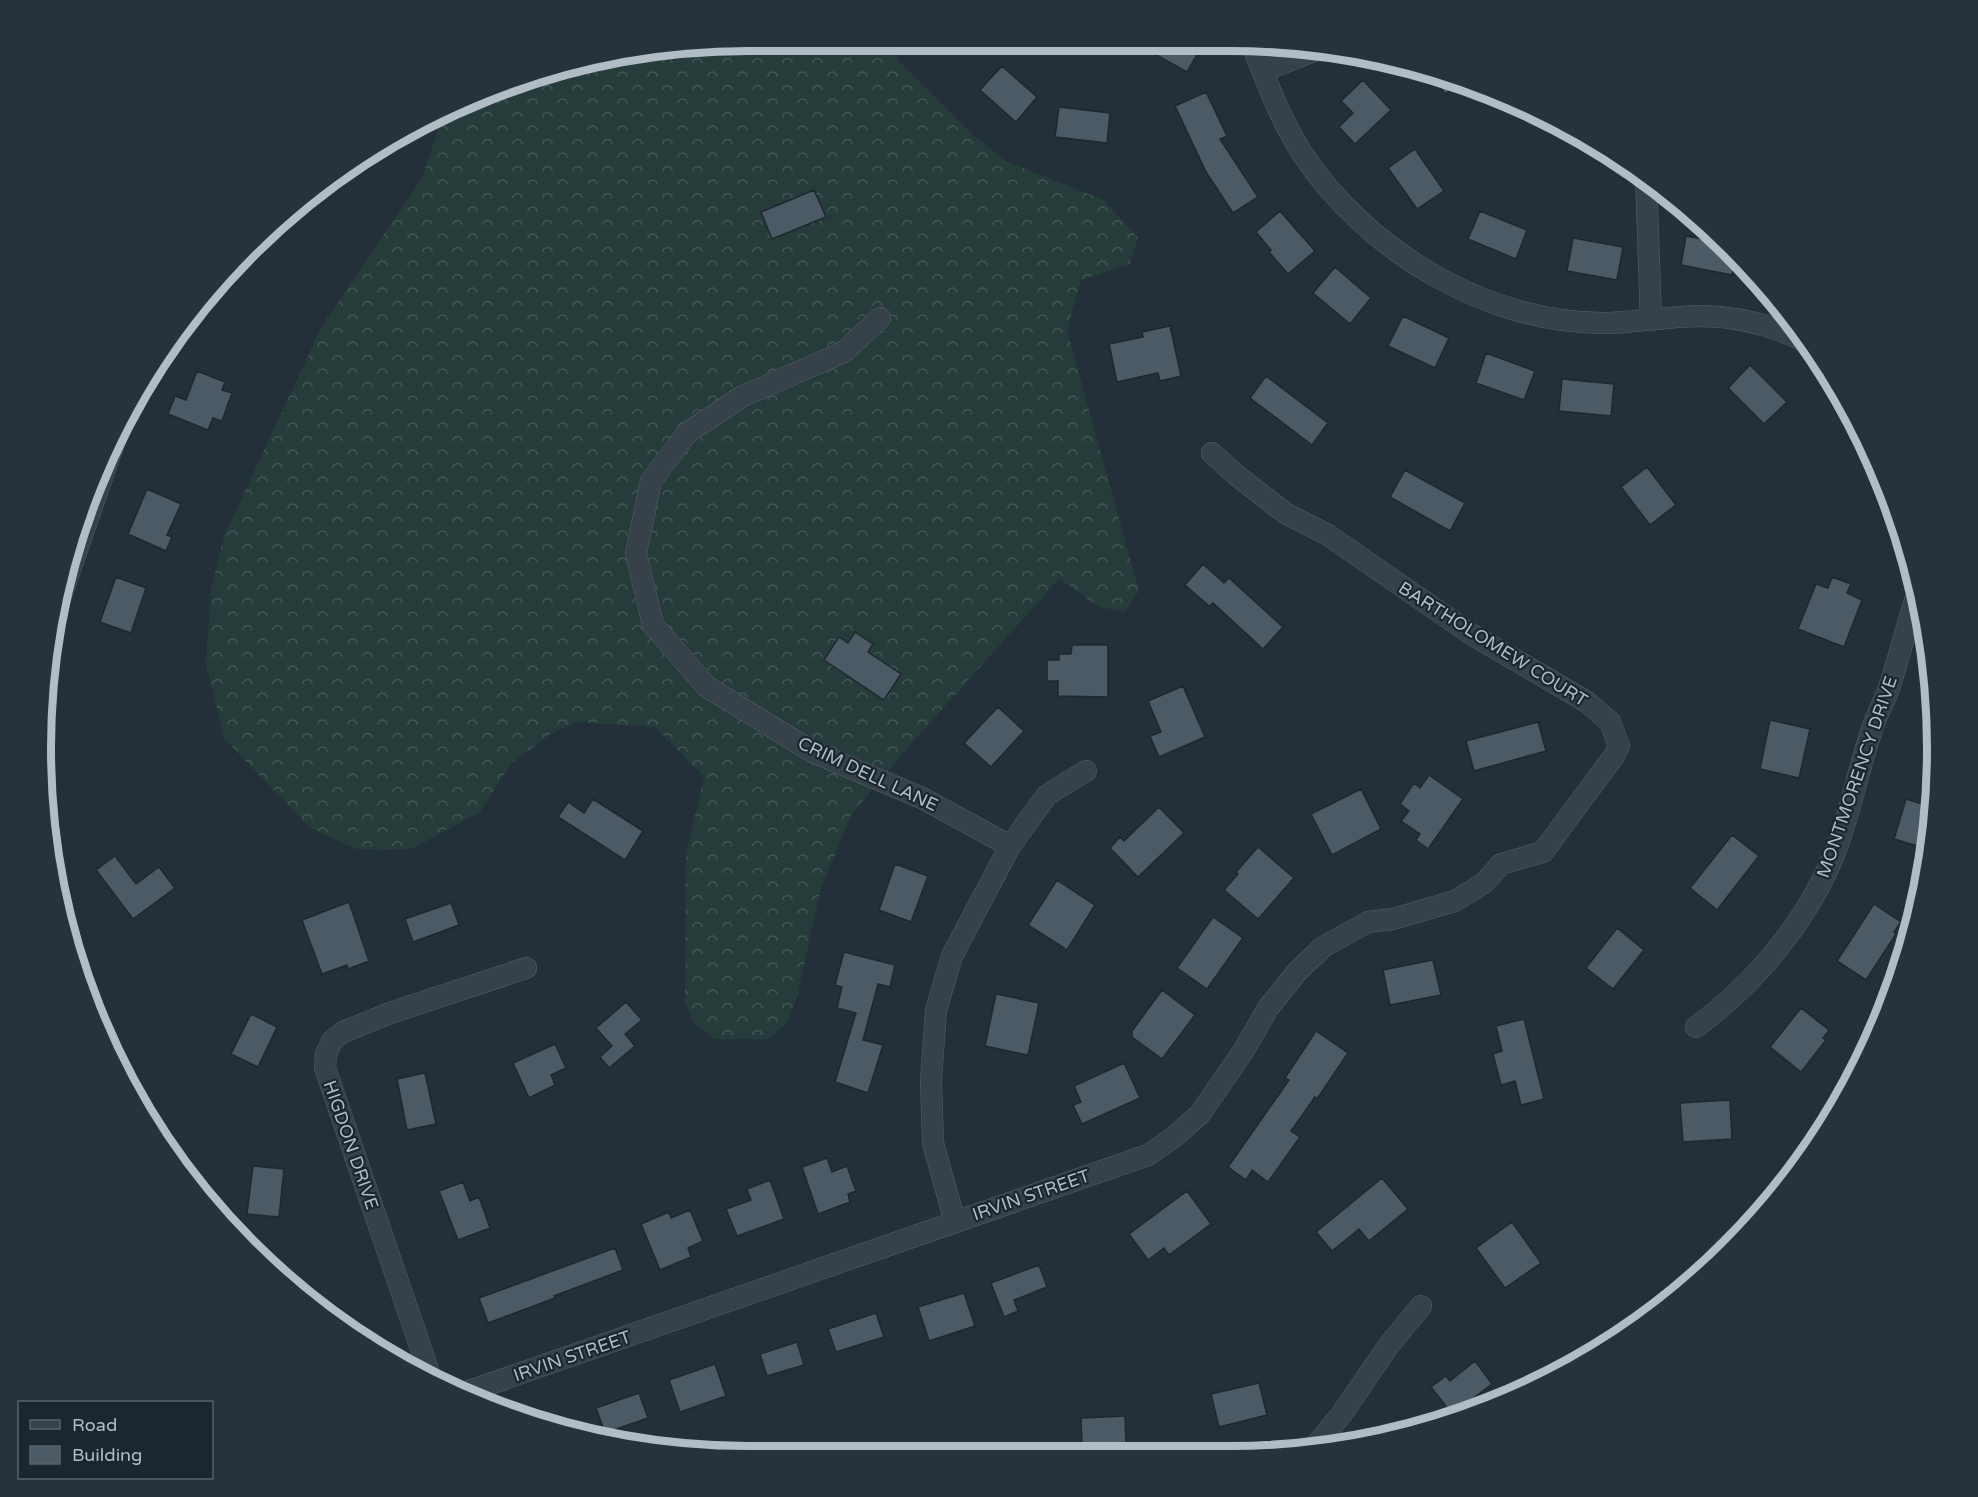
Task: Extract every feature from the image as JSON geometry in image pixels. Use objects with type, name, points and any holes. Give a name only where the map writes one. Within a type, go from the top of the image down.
[{"type":"street","points":[[1255,52],[1282,119],[1324,184],[1381,240],[1444,282],[1482,298],[1535,314],[1572,321],[1607,323],[1703,316],[1765,325],[1791,336]]},
{"type":"street","points":[[1263,71],[1303,55]]},
{"type":"street","points":[[1646,190],[1651,320]]},
{"type":"street","name":"CRIM DELL LANE","points":[[880,318],[844,352],[741,397],[687,434],[651,480],[636,554],[653,625],[707,687],[813,752],[922,798],[1010,846]]},
{"type":"street","name":"BARTHOLOMEW COURT","points":[[1212,453],[1285,513],[1328,535],[1471,634],[1587,702],[1610,722],[1619,746],[1614,756],[1543,852],[1501,864]]},
{"type":"street","name":"MONTMORENCY DRIVE","points":[[1696,1027],[1723,1007],[1750,981],[1778,948],[1823,880],[1837,846],[1872,728],[1887,693],[1913,608]]},
{"type":"street","points":[[955,1222],[933,1143],[931,1080],[936,1010],[952,956],[1010,846],[1047,795],[1086,771]]},
{"type":"street","name":"IRVIN STREET","points":[[474,1389],[1149,1155],[1200,1114],[1244,1050],[1268,1008],[1297,972],[1323,947],[1368,922],[1393,919],[1455,902],[1484,882],[1501,864]]},
{"type":"street","name":"HIGDON DRIVE","points":[[427,1367],[325,1068],[326,1054],[332,1041],[343,1032],[434,997],[526,968]]},
{"type":"street","points":[[1320,1440],[1389,1345],[1421,1306]]},
{"type":"green space","points":[[896,51],[898,60],[975,136],[1006,161],[1104,200],[1138,238],[1130,264],[1081,280],[1067,330],[1139,591],[1125,612],[1099,607],[1059,579],[902,754],[852,814],[821,888],[797,997],[787,1023],[768,1039],[715,1039],[694,1024],[685,1002],[686,854],[704,777],[655,727],[577,722],[552,733],[511,764],[480,812],[411,849],[383,850],[356,849],[309,827],[224,738],[206,664],[211,589],[224,536],[321,328],[422,178],[440,123],[524,88],[568,75],[612,64],[703,52]]},
{"type":"green space","points":[[1739,1224],[1701,1262],[1716,1239]]},
{"type":"building","points":[[1149,51],[1199,51],[1187,72]]},
{"type":"building","points":[[1002,66],[1037,97],[1016,122],[980,90]]},
{"type":"building","points":[[1363,80],[1391,110],[1355,144],[1339,127],[1353,113],[1341,101]]},
{"type":"building","points":[[1438,83],[1454,88],[1445,94]]},
{"type":"building","points":[[1206,92],[1227,136],[1220,139],[1258,197],[1233,213],[1206,172],[1175,106]]},
{"type":"building","points":[[1059,107],[1110,113],[1107,143],[1055,137]]},
{"type":"building","points":[[1415,149],[1444,191],[1417,209],[1388,168]]},
{"type":"building","points":[[814,190],[826,217],[772,239],[761,212]]},
{"type":"building","points":[[1280,211],[1315,251],[1288,274],[1256,232]]},
{"type":"building","points":[[1480,211],[1527,230],[1516,259],[1468,239]]},
{"type":"building","points":[[1686,236],[1706,240],[1733,266],[1732,275],[1681,265]]},
{"type":"building","points":[[1573,238],[1623,247],[1617,280],[1567,271]]},
{"type":"building","points":[[1335,267],[1371,298],[1350,324],[1313,293]]},
{"type":"building","points":[[1403,316],[1449,338],[1435,368],[1388,346]]},
{"type":"building","points":[[1170,326],[1181,376],[1160,381],[1158,373],[1117,382],[1109,344],[1143,337],[1142,332]]},
{"type":"building","points":[[1486,353],[1535,371],[1524,400],[1476,383]]},
{"type":"building","points":[[1750,365],[1787,402],[1764,424],[1728,388]]},
{"type":"building","points":[[197,371],[225,382],[222,390],[232,393],[222,421],[213,418],[208,430],[168,414],[175,396],[186,400]]},
{"type":"building","points":[[1266,376],[1328,423],[1312,445],[1250,398]]},
{"type":"building","points":[[1562,379],[1614,384],[1611,416],[1559,411]]},
{"type":"building","points":[[1647,467],[1676,505],[1650,525],[1621,487]]},
{"type":"building","points":[[1405,470],[1465,503],[1450,531],[1390,497]]},
{"type":"building","points":[[147,489],[181,504],[167,535],[172,537],[166,551],[128,534]]},
{"type":"building","points":[[1203,564],[1224,583],[1229,578],[1283,627],[1263,649],[1213,603],[1209,606],[1185,585]]},
{"type":"building","points":[[116,577],[146,588],[131,633],[100,622]]},
{"type":"building","points":[[1832,577],[1851,584],[1847,593],[1862,600],[1844,647],[1798,629],[1816,584],[1828,588]]},
{"type":"building","points":[[855,632],[873,644],[868,652],[901,674],[884,700],[824,660],[839,637],[848,643]]},
{"type":"building","points":[[1072,645],[1108,645],[1108,697],[1058,696],[1058,681],[1047,681],[1047,660],[1059,660],[1059,654],[1071,654]]},
{"type":"building","points":[[1183,686],[1205,737],[1159,757],[1150,736],[1161,732],[1148,701]]},
{"type":"building","points":[[998,707],[1024,731],[991,767],[964,743]]},
{"type":"building","points":[[1770,720],[1810,729],[1799,778],[1760,769]]},
{"type":"building","points":[[1538,722],[1546,751],[1474,771],[1466,741]]},
{"type":"building","points":[[1429,775],[1463,799],[1428,849],[1416,840],[1420,834],[1401,821],[1409,811],[1400,804],[1414,783],[1420,788]]},
{"type":"building","points":[[1361,789],[1381,829],[1332,855],[1311,814]]},
{"type":"building","points":[[593,799],[643,831],[625,860],[558,817],[568,802],[584,813]]},
{"type":"building","points":[[1906,799],[1925,805],[1920,847],[1894,839]]},
{"type":"building","points":[[1159,807],[1184,833],[1138,877],[1110,848],[1120,837],[1124,841]]},
{"type":"building","points":[[1732,835],[1759,856],[1717,910],[1690,888]]},
{"type":"building","points":[[1258,847],[1294,878],[1258,919],[1224,890]]},
{"type":"building","points":[[115,856],[136,884],[159,867],[175,888],[133,919],[96,870]]},
{"type":"building","points":[[895,864],[928,876],[911,922],[879,910]]},
{"type":"building","points":[[1057,880],[1095,905],[1067,950],[1028,925]]},
{"type":"building","points":[[349,902],[369,961],[348,969],[347,965],[322,974],[302,920]]},
{"type":"building","points":[[451,903],[459,925],[413,942],[405,919]]},
{"type":"building","points":[[1874,904],[1901,922],[1894,932],[1896,934],[1866,980],[1837,961]]},
{"type":"building","points":[[1213,917],[1243,938],[1207,989],[1177,968]]},
{"type":"building","points":[[1617,928],[1644,950],[1613,989],[1586,968]]},
{"type":"building","points":[[844,952],[895,965],[890,987],[878,984],[863,1040],[883,1045],[868,1093],[835,1082],[856,1013],[837,1008],[842,987],[835,985]]},
{"type":"building","points":[[1433,960],[1441,995],[1390,1005],[1383,970]]},
{"type":"building","points":[[1162,990],[1195,1015],[1162,1059],[1132,1037],[1132,1031]]},
{"type":"building","points":[[996,994],[1039,1003],[1028,1055],[985,1046]]},
{"type":"building","points":[[626,1002],[642,1020],[625,1034],[635,1046],[609,1068],[600,1057],[612,1046],[596,1028]]},
{"type":"building","points":[[1801,1008],[1829,1030],[1823,1038],[1826,1040],[1801,1072],[1770,1047]]},
{"type":"building","points":[[251,1014],[277,1027],[258,1067],[231,1054]]},
{"type":"building","points":[[1524,1019],[1544,1099],[1521,1105],[1515,1081],[1501,1085],[1493,1054],[1502,1051],[1496,1026]]},
{"type":"building","points":[[1316,1031],[1348,1053],[1317,1099],[1315,1097],[1291,1131],[1300,1137],[1268,1182],[1252,1170],[1246,1180],[1228,1167],[1289,1080],[1285,1078]]},
{"type":"building","points":[[555,1044],[566,1068],[551,1075],[555,1085],[529,1098],[513,1063]]},
{"type":"building","points":[[1124,1063],[1140,1098],[1082,1124],[1073,1105],[1081,1102],[1074,1086]]},
{"type":"building","points":[[425,1073],[436,1124],[407,1130],[397,1079]]},
{"type":"building","points":[[1730,1100],[1732,1139],[1683,1142],[1680,1103]]},
{"type":"building","points":[[827,1158],[832,1172],[847,1166],[856,1191],[848,1194],[850,1202],[818,1214],[802,1167]]},
{"type":"building","points":[[253,1166],[284,1169],[279,1217],[247,1214]]},
{"type":"building","points":[[1382,1178],[1408,1209],[1369,1241],[1359,1229],[1332,1251],[1316,1232]]},
{"type":"building","points":[[770,1180],[784,1219],[737,1236],[726,1209],[751,1200],[747,1189]]},
{"type":"building","points":[[463,1182],[470,1201],[479,1197],[490,1228],[458,1240],[439,1191]]},
{"type":"building","points":[[1187,1191],[1211,1224],[1169,1255],[1164,1248],[1148,1260],[1129,1234]]},
{"type":"building","points":[[690,1210],[703,1241],[688,1248],[691,1257],[660,1270],[641,1224],[669,1212],[671,1218]]},
{"type":"building","points":[[1512,1222],[1541,1263],[1505,1288],[1476,1248]]},
{"type":"building","points":[[615,1248],[623,1270],[488,1323],[479,1298]]},
{"type":"building","points":[[1039,1265],[1047,1287],[1014,1300],[1018,1311],[1004,1317],[991,1283]]},
{"type":"building","points":[[964,1293],[975,1326],[929,1341],[918,1307]]},
{"type":"building","points":[[876,1313],[884,1337],[836,1352],[828,1329]]},
{"type":"building","points":[[797,1342],[804,1365],[767,1376],[760,1354]]},
{"type":"building","points":[[1475,1361],[1492,1384],[1463,1405],[1449,1410],[1431,1387],[1446,1376],[1450,1381]]},
{"type":"building","points":[[715,1364],[726,1396],[680,1412],[669,1380]]},
{"type":"building","points":[[1259,1383],[1267,1415],[1219,1427],[1211,1394]]},
{"type":"building","points":[[639,1393],[648,1418],[608,1432],[604,1431],[596,1408]]},
{"type":"building","points":[[1125,1416],[1126,1443],[1082,1444],[1081,1418]]}]
